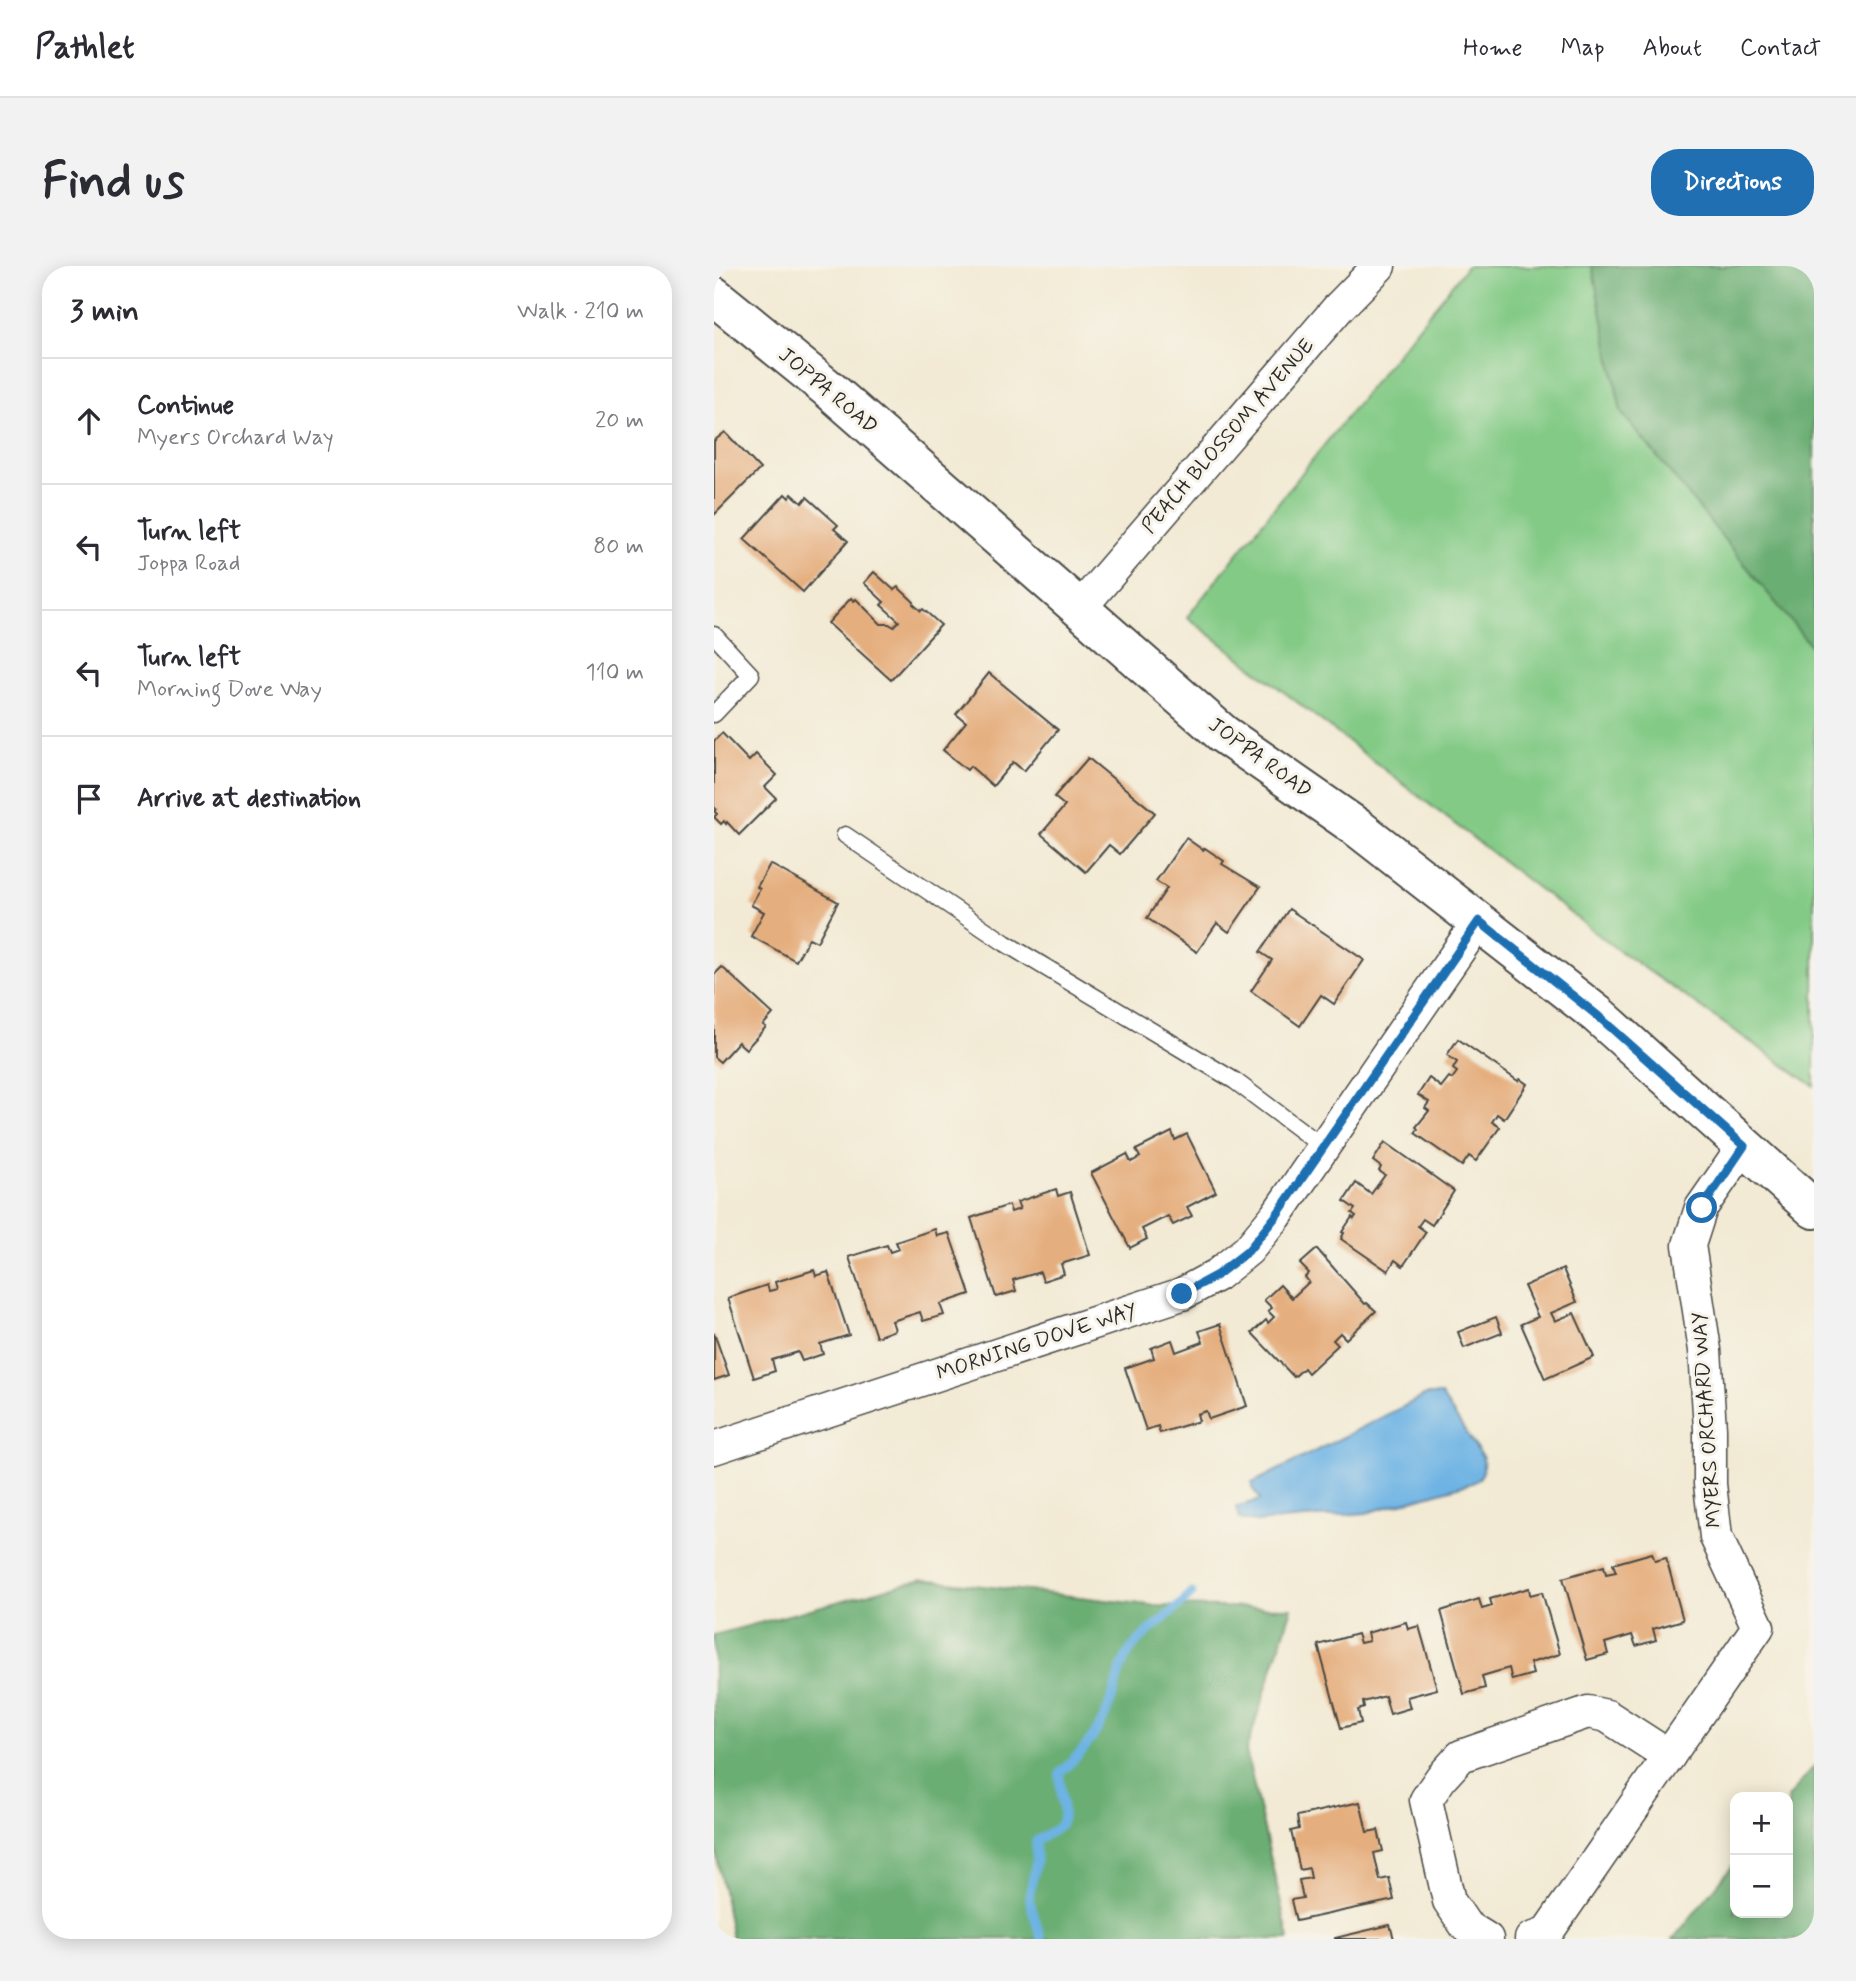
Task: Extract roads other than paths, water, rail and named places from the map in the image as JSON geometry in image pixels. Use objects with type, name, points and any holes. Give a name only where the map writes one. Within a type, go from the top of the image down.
[{"type":"street","name":"PEACH BLOSSOM AVENUE","points":[[1080,608],[1339,306],[1379,266]]},
{"type":"street","name":"JOPPA ROAD","points":[[714,296],[831,391],[1223,734],[1358,828],[1598,1016],[1814,1209]]},
{"type":"street","name":"MORNING DOVE WAY","points":[[714,1448],[1182,1294],[1217,1275],[1248,1251],[1276,1216],[1479,921]]},
{"type":"street","name":"MYERS ORCHARD WAY","points":[[1531,1939],[1546,1934],[1758,1626],[1716,1536],[1710,1484],[1705,1350],[1689,1245],[1702,1208],[1744,1146]]},
{"type":"street","points":[[1487,1939],[1466,1926],[1449,1901],[1426,1800],[1461,1756],[1588,1712],[1606,1716],[1669,1756]]},
{"type":"lane","points":[[714,635],[751,675],[714,714]]},
{"type":"lane","points":[[845,835],[1005,943],[1235,1081],[1323,1147]]},
{"type":"water","points":[[1426,1395],[1441,1395],[1483,1458],[1482,1473],[1476,1481],[1366,1513],[1256,1522],[1240,1519],[1236,1507],[1260,1500],[1252,1488],[1252,1483]]},
{"type":"waterway","points":[[1041,1939],[1029,1898],[1036,1862],[1036,1841],[1055,1830],[1062,1820],[1060,1773],[1085,1748],[1097,1730],[1108,1710],[1124,1662],[1133,1648],[1192,1593]]}]
